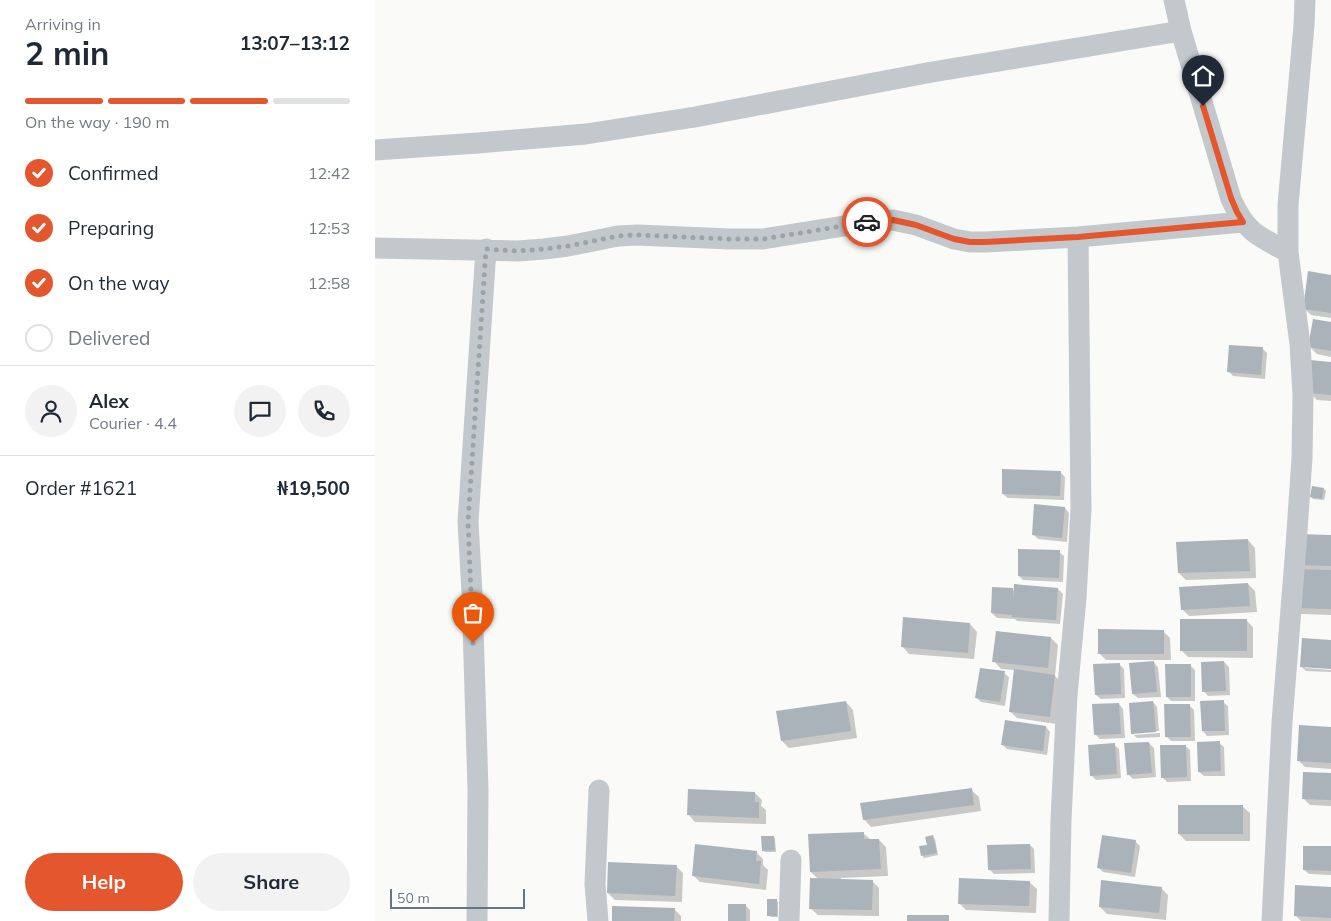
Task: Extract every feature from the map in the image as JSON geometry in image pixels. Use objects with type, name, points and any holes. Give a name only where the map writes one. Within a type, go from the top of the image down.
[{"type":"street","points":[[1174,0],[1181,31],[1231,198],[1237,212],[1250,230],[1261,238],[1289,252]]},
{"type":"street","points":[[1272,921],[1281,731],[1302,458],[1303,395],[1300,344],[1289,252],[1288,205],[1305,0]]},
{"type":"street","points":[[375,150],[586,134],[695,117],[932,72],[1181,31]]},
{"type":"street","points":[[375,248],[518,251],[568,246],[618,236],[637,235],[763,239],[893,220],[916,225],[954,239],[970,242],[1078,237],[1243,222]]},
{"type":"street","points":[[1059,921],[1061,820],[1067,695],[1076,598],[1081,509],[1078,237]]},
{"type":"street","points":[[477,921],[479,790],[468,522],[486,249]]},
{"type":"street","points":[[598,921],[595,884],[599,790]]},
{"type":"street","points":[[789,921],[791,860]]},
{"type":"building","points":[[1308,271],[1331,275],[1331,313],[1303,309]]},
{"type":"building","points":[[1313,319],[1331,322],[1331,351],[1308,347]]},
{"type":"building","points":[[1229,345],[1263,347],[1261,375],[1227,372]]},
{"type":"building","points":[[1310,360],[1331,362],[1331,395],[1308,393]]},
{"type":"building","points":[[1002,469],[1061,471],[1060,496],[1002,494]]},
{"type":"building","points":[[1312,486],[1324,488],[1322,499],[1310,497]]},
{"type":"building","points":[[1034,504],[1065,507],[1062,538],[1032,535]]},
{"type":"building","points":[[1297,534],[1331,535],[1331,566],[1297,565]]},
{"type":"building","points":[[1248,539],[1250,571],[1178,573],[1176,542]]},
{"type":"building","points":[[1018,549],[1060,550],[1059,578],[1018,576]]},
{"type":"building","points":[[1295,569],[1331,570],[1331,609],[1294,608]]},
{"type":"building","points":[[1248,583],[1250,606],[1181,610],[1179,587]]},
{"type":"building","points":[[1014,584],[1058,588],[1056,620],[1012,617],[1012,615],[991,613],[992,587],[1013,588],[1013,602]]},
{"type":"building","points":[[903,617],[970,623],[968,653],[901,647]]},
{"type":"building","points":[[1180,619],[1247,619],[1247,651],[1180,651]]},
{"type":"building","points":[[1098,629],[1164,630],[1164,654],[1098,654]]},
{"type":"building","points":[[996,631],[1051,637],[1048,668],[992,662]]},
{"type":"building","points":[[1302,638],[1331,640],[1331,669],[1300,667]]},
{"type":"building","points":[[1154,661],[1157,692],[1132,694],[1129,663]]},
{"type":"building","points":[[1224,661],[1226,691],[1202,692],[1201,662]]},
{"type":"building","points":[[1120,663],[1121,694],[1095,695],[1093,664]]},
{"type":"building","points":[[1165,664],[1191,664],[1191,697],[1166,697]]},
{"type":"building","points":[[980,668],[1005,671],[1000,702],[975,698]]},
{"type":"building","points":[[1014,669],[1055,675],[1050,717],[1009,712]]},
{"type":"building","points":[[1224,700],[1225,731],[1202,731],[1200,701]]},
{"type":"building","points":[[846,701],[851,731],[781,741],[776,711]]},
{"type":"building","points":[[1153,701],[1156,732],[1131,734],[1129,703]]},
{"type":"building","points":[[1119,703],[1121,734],[1094,735],[1092,704]]},
{"type":"building","points":[[1164,704],[1190,704],[1191,737],[1165,737]]},
{"type":"building","points":[[1005,720],[1046,726],[1043,751],[1001,745]]},
{"type":"building","points":[[1299,725],[1331,727],[1331,763],[1297,761]]},
{"type":"building","points":[[1220,741],[1221,771],[1198,772],[1197,742]]},
{"type":"building","points":[[1149,742],[1152,773],[1127,775],[1124,743]]},
{"type":"building","points":[[1115,743],[1117,774],[1090,776],[1088,745]]},
{"type":"building","points":[[1160,745],[1186,745],[1187,777],[1161,778]]},
{"type":"building","points":[[1303,772],[1331,773],[1331,800],[1302,799]]},
{"type":"building","points":[[972,788],[974,805],[863,820],[860,803]]},
{"type":"building","points":[[688,789],[755,792],[755,802],[759,802],[759,818],[687,815]]},
{"type":"building","points":[[1178,805],[1243,805],[1243,834],[1178,834]]},
{"type":"building","points":[[864,832],[864,839],[879,839],[881,869],[810,872],[808,834]]},
{"type":"building","points":[[933,835],[937,853],[921,856],[919,846],[927,845],[925,837]]},
{"type":"building","points":[[1102,835],[1136,840],[1131,873],[1097,868]]},
{"type":"building","points":[[761,836],[774,836],[775,850],[762,851]]},
{"type":"building","points":[[695,844],[757,851],[756,861],[761,861],[759,884],[692,876]]},
{"type":"building","points":[[1030,844],[1031,869],[988,870],[987,845]]},
{"type":"building","points":[[1303,846],[1331,846],[1331,871],[1303,870]]},
{"type":"building","points":[[608,862],[677,865],[675,896],[607,893]]},
{"type":"building","points":[[810,878],[873,880],[872,910],[809,909]]},
{"type":"building","points":[[959,878],[1030,881],[1029,906],[958,904]]},
{"type":"building","points":[[1101,880],[1162,887],[1159,913],[1099,907]]},
{"type":"building","points":[[1295,885],[1331,887],[1331,918],[1294,916]]},
{"type":"building","points":[[767,899],[777,899],[777,916],[767,916]]},
{"type":"building","points":[[728,904],[746,904],[746,921],[728,921]]},
{"type":"building","points":[[612,906],[675,908],[674,921],[612,921]]},
{"type":"building","points":[[907,915],[949,915],[949,921],[907,921]]},
{"type":"way so far","points":[[473,643],[468,522],[486,249],[518,251],[544,249],[618,236],[637,235],[763,239],[867,222]]},
{"type":"route","points":[[867,222],[893,220],[916,225],[954,239],[970,242],[1078,237],[1243,222],[1231,198],[1203,106]]}]
